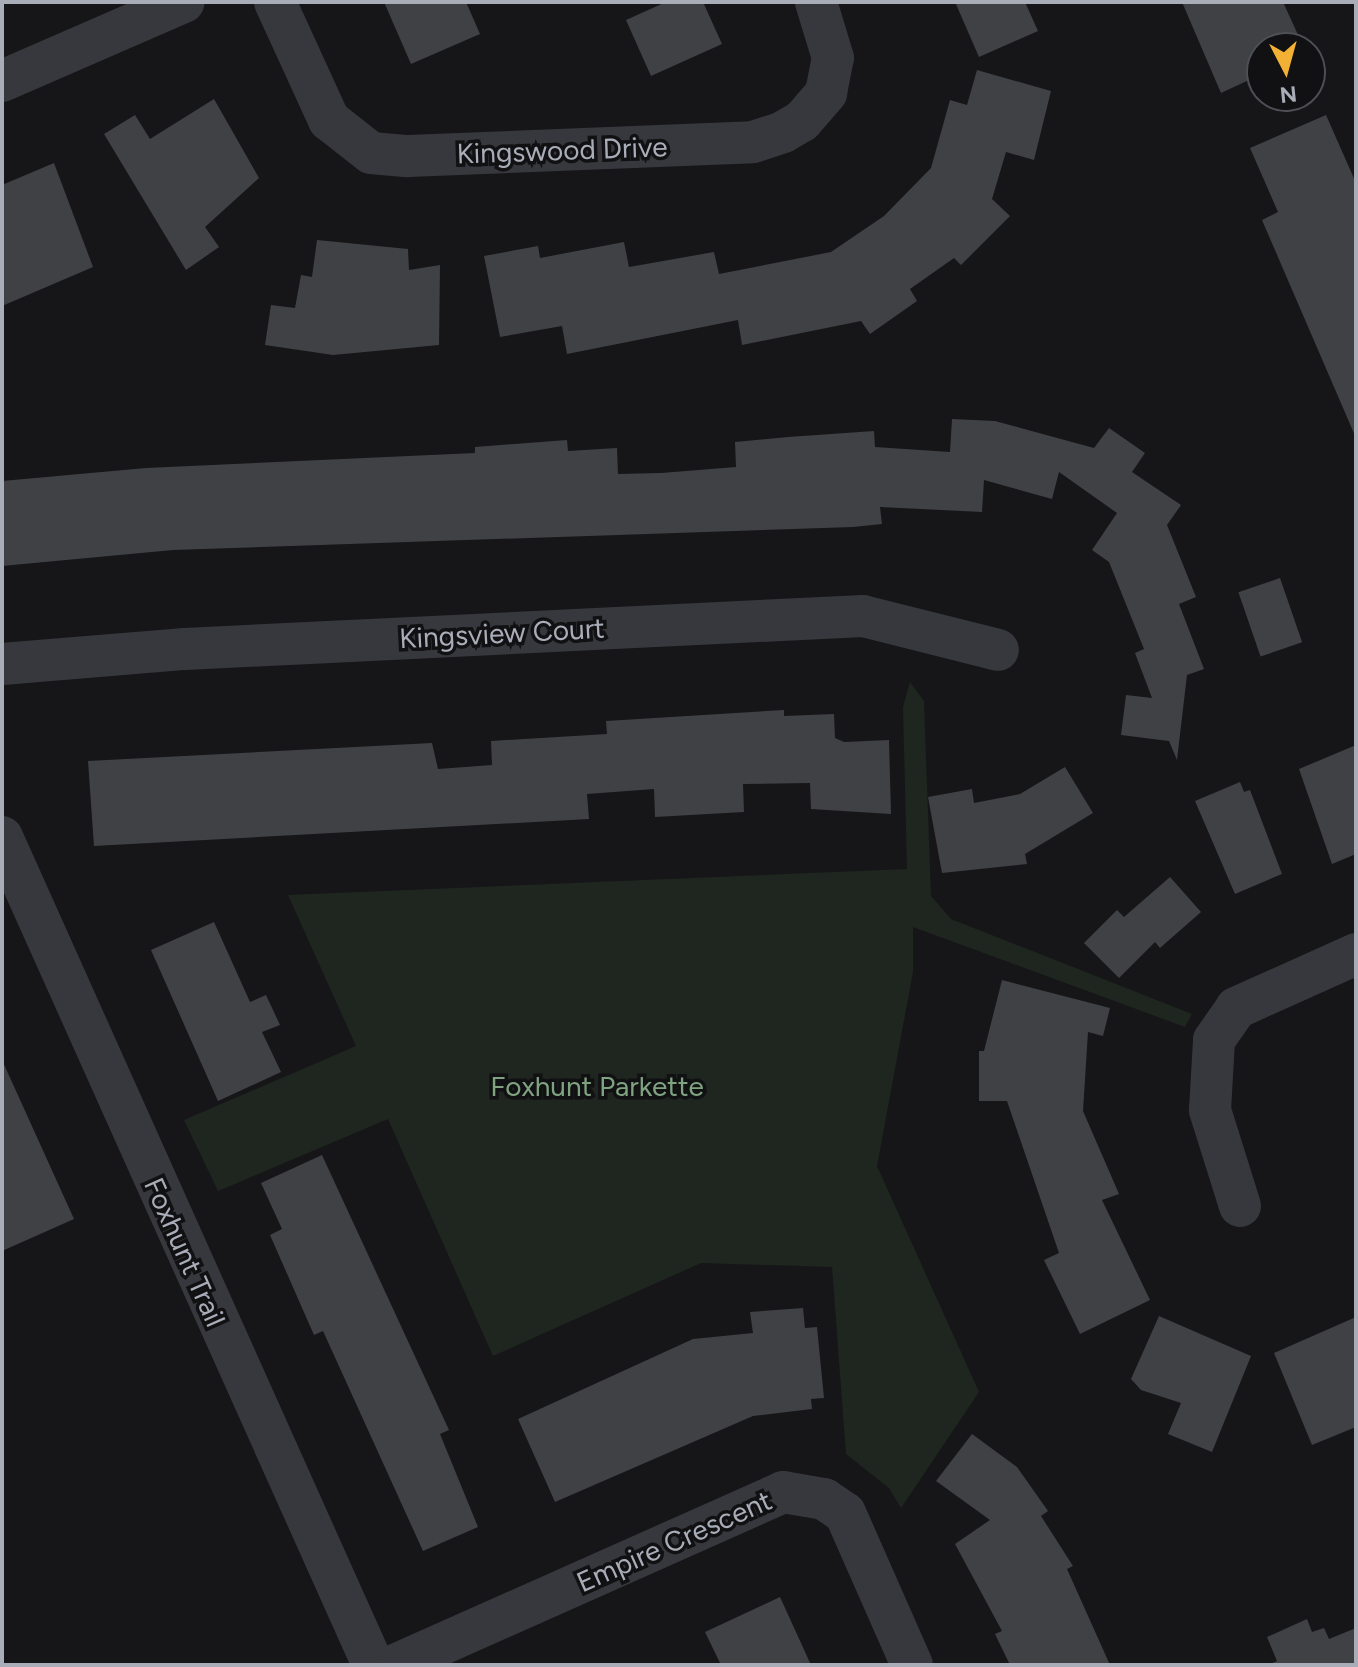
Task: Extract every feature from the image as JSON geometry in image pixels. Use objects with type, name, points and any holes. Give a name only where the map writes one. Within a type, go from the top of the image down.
[{"type":"street","points":[[2,81],[184,2]]},
{"type":"street","name":"Kingswood Drive","points":[[275,2],[329,120],[371,153],[408,156],[753,142],[783,132],[802,121],[826,93],[833,58],[816,2]]},
{"type":"street","name":"Kingsview Court","points":[[2,664],[185,649],[863,616],[942,631],[998,650]]},
{"type":"street","name":"Foxhunt Trail","points":[[2,837],[373,1665]]},
{"type":"street","points":[[1240,1206],[1210,1110],[1214,1040],[1236,1008],[1356,954]]},
{"type":"street","name":"Empire Crescent","points":[[395,1665],[783,1492],[824,1499],[845,1513],[912,1665]]},
{"type":"green space","name":"Foxhunt Parkette","points":[[910,682],[924,701],[931,896],[951,919],[1192,1014],[1185,1027],[913,927],[913,972],[877,1166],[979,1392],[901,1508],[889,1488],[846,1454],[832,1267],[701,1263],[493,1356],[388,1119],[218,1191],[184,1120],[356,1046],[288,895],[907,869],[903,707]]},
{"type":"building","points":[[384,2],[466,2],[480,34],[411,64]]},
{"type":"building","points":[[666,2],[703,2],[722,44],[651,76],[626,20]]},
{"type":"building","points":[[955,2],[1025,2],[1038,31],[979,57]]},
{"type":"building","points":[[1182,2],[1283,2],[1297,32],[1246,32],[1246,81],[1221,93]]},
{"type":"building","points":[[977,70],[1051,91],[1034,160],[1006,152],[992,199],[1010,216],[961,265],[954,258],[910,289],[917,301],[870,334],[861,321],[742,345],[738,320],[567,354],[562,326],[500,337],[484,256],[538,246],[540,258],[624,242],[629,267],[714,252],[719,274],[831,252],[884,216],[931,168],[950,100],[967,105]]},
{"type":"building","points":[[214,99],[259,178],[205,227],[219,247],[186,270],[104,134],[135,115],[150,139]]},
{"type":"building","points":[[1326,115],[1356,183],[1356,438],[1262,220],[1278,212],[1250,148]]},
{"type":"building","points":[[54,163],[93,267],[2,306],[2,185]]},
{"type":"building","points":[[317,240],[408,249],[409,270],[440,265],[439,345],[333,355],[265,345],[271,305],[295,308],[301,275],[312,277]]},
{"type":"building","points":[[952,419],[995,421],[1094,448],[1109,428],[1145,453],[1132,472],[1181,505],[1167,525],[1196,597],[1179,604],[1204,669],[1187,675],[1177,760],[1169,741],[1121,735],[1126,695],[1152,698],[1135,653],[1144,649],[1109,562],[1092,550],[1117,513],[1059,472],[1052,499],[984,480],[982,512],[880,507],[882,524],[853,527],[173,550],[2,566],[2,481],[146,468],[475,453],[475,447],[567,440],[568,451],[617,448],[618,474],[661,473],[736,467],[735,442],[788,437],[874,431],[875,447],[950,452]]},
{"type":"building","points":[[1280,578],[1302,642],[1261,657],[1238,592]]},
{"type":"building","points":[[784,710],[784,716],[834,714],[835,738],[844,742],[889,740],[891,814],[811,809],[810,783],[743,784],[744,812],[655,817],[654,789],[587,794],[589,819],[94,846],[88,761],[432,743],[438,769],[492,765],[491,741],[607,734],[606,721]]},
{"type":"building","points":[[1356,745],[1356,854],[1332,864],[1299,769]]},
{"type":"building","points":[[1065,767],[1093,813],[1025,854],[1027,864],[942,873],[928,797],[972,789],[974,803],[1020,794]]},
{"type":"building","points":[[1240,782],[1244,792],[1250,790],[1282,874],[1235,894],[1195,801]]},
{"type":"building","points":[[1170,877],[1201,912],[1160,948],[1155,942],[1119,978],[1084,943],[1117,910],[1124,917]]},
{"type":"building","points":[[214,922],[250,1002],[266,995],[280,1025],[262,1032],[281,1072],[218,1101],[151,950]]},
{"type":"building","points":[[1002,980],[1110,1008],[1103,1036],[1088,1032],[1083,1111],[1119,1194],[1102,1200],[1150,1300],[1080,1334],[1044,1260],[1059,1253],[1007,1101],[979,1101],[979,1051],[984,1051]]},
{"type":"building","points":[[2,1060],[74,1219],[2,1251]]},
{"type":"building","points":[[322,1155],[449,1430],[440,1434],[478,1527],[423,1551],[323,1331],[314,1335],[270,1235],[282,1229],[261,1183]]},
{"type":"building","points":[[803,1308],[805,1328],[817,1327],[824,1398],[811,1399],[812,1409],[753,1416],[555,1502],[518,1419],[693,1339],[753,1333],[750,1312]]},
{"type":"building","points":[[1159,1316],[1251,1356],[1212,1452],[1168,1434],[1181,1403],[1141,1390],[1131,1379]]},
{"type":"building","points":[[1356,1317],[1356,1427],[1312,1445],[1274,1353]]},
{"type":"building","points":[[972,1434],[1017,1467],[1048,1511],[1041,1516],[1073,1566],[1067,1569],[1110,1665],[1010,1665],[995,1634],[1002,1631],[955,1544],[990,1520],[936,1481]]},
{"type":"building","points":[[780,1597],[811,1665],[721,1665],[705,1632]]},
{"type":"building","points":[[1307,1619],[1312,1632],[1324,1628],[1329,1639],[1356,1628],[1356,1665],[1268,1665],[1277,1661],[1267,1637]]}]
